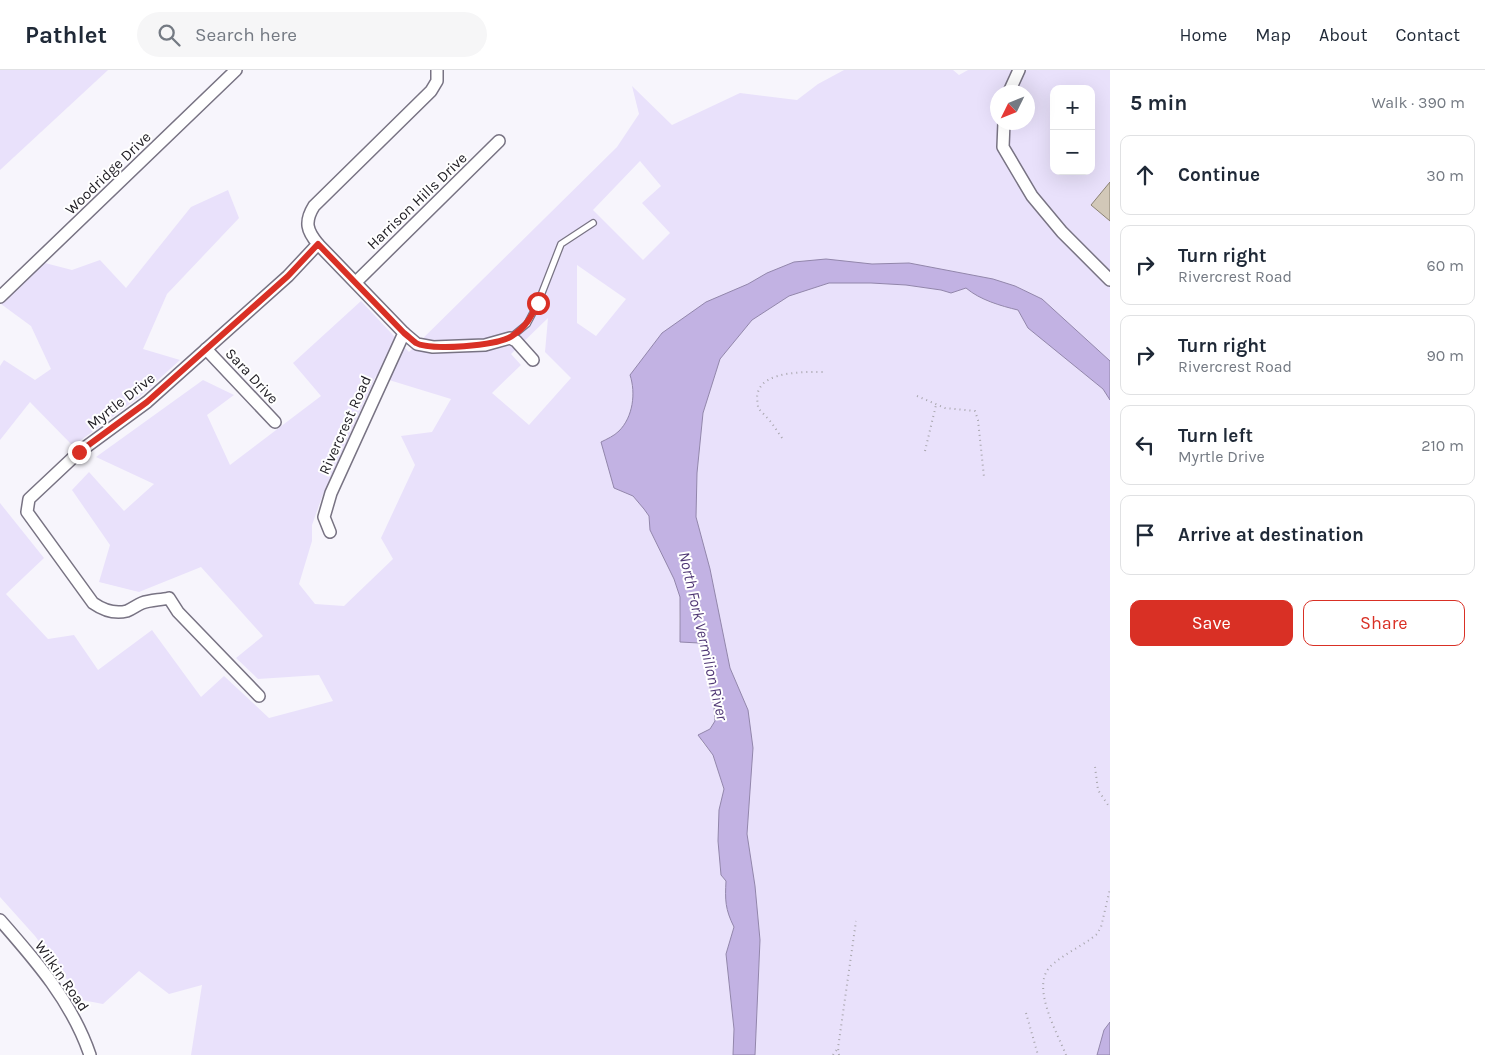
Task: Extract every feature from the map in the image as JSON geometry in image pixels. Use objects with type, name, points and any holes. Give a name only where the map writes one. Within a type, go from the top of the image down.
[{"type":"street","name":"Woodridge Drive","points":[[0,297],[236,70]]},
{"type":"street","points":[[1012,85],[1019,70]]},
{"type":"street","points":[[437,75],[431,91],[314,206],[310,212],[307,226],[308,233],[404,333],[417,344],[433,347],[485,345],[510,338],[516,341],[533,360]]},
{"type":"street","points":[[1004,130],[1003,147],[1032,196],[1062,232],[1110,280]]},
{"type":"street","name":"Harrison Hills Drive","points":[[356,282],[499,142]]},
{"type":"street","name":"Myrtle Drive","points":[[259,696],[178,612],[170,598],[143,603],[128,611],[120,612],[100,608],[93,602],[27,512],[29,498],[79,452],[147,402],[288,276],[318,244]]},
{"type":"street","name":"Rivercrest Road","points":[[330,532],[324,517],[331,493],[404,333]]},
{"type":"street","name":"Sara Drive","points":[[206,350],[275,422]]},
{"type":"street","name":"Wilkin Road","points":[[0,920],[44,972],[71,1011],[90,1055]]},
{"type":"lane","points":[[510,338],[527,324],[538,303],[561,244],[593,223]]},
{"type":"path","points":[[782,438],[772,422],[758,408],[758,391],[763,384],[782,375],[826,372]]},
{"type":"path","points":[[918,396],[936,405],[956,410],[975,411],[978,420],[984,477]]},
{"type":"path","points":[[925,451],[936,405]]},
{"type":"path","points":[[1095,767],[1098,790],[1110,808]]},
{"type":"path","points":[[1066,1055],[1042,990],[1044,975],[1053,963],[1097,934],[1101,927],[1110,889]]},
{"type":"path","points":[[839,1055],[838,1048],[856,921]]},
{"type":"path","points":[[1026,1013],[1038,1055]]},
{"type":"path","points":[[833,1055],[838,1048]]},
{"type":"shaded area","points":[[0,70],[108,70],[0,170]]},
{"type":"shaded area","points":[[844,70],[953,70],[959,75],[968,70],[1110,70],[1110,361],[1042,299],[1015,286],[993,279],[909,263],[872,264],[767,273],[748,284],[630,375],[633,397],[630,412],[624,425],[617,433],[602,442],[614,488],[633,496],[649,516],[650,530],[674,579],[680,597],[680,642],[699,643],[706,653],[706,668],[715,721],[701,741],[713,755],[724,789],[719,810],[718,841],[721,875],[726,881],[726,904],[734,926],[726,954],[734,1029],[733,1055],[191,1055],[202,985],[169,994],[139,971],[103,1004],[82,1000],[35,936],[0,897],[0,503],[44,558],[6,594],[48,639],[74,635],[98,670],[152,630],[201,697],[224,676],[269,718],[333,701],[319,675],[258,679],[236,658],[263,636],[201,567],[139,592],[99,582],[110,545],[72,490],[89,472],[124,511],[154,484],[96,457],[203,380],[234,395],[207,415],[230,465],[321,396],[293,363],[361,301],[409,352],[617,147],[639,114],[632,86],[672,125],[740,93],[797,100],[818,84]],"holes":[[[640,161],[661,186],[642,203],[670,233],[643,260],[593,210]],[[577,265],[626,299],[596,336],[577,323]],[[548,318],[545,352],[571,378],[529,425],[492,393],[521,365],[511,354]],[[376,376],[451,399],[432,432],[401,436],[415,465],[381,538],[393,559],[344,606],[315,604],[299,584],[312,541],[312,525],[322,497]]]},
{"type":"shaded area","points":[[228,190],[239,218],[167,294],[143,349],[180,360],[138,398],[73,446],[30,402],[0,440],[0,366],[4,360],[35,380],[51,369],[31,326],[1,304],[45,263],[72,270],[100,260],[126,288],[191,207]]},
{"type":"shaded area","points":[[829,283],[906,285],[951,293],[966,288],[990,302],[1018,310],[1028,328],[1103,389],[1110,400],[1110,1055],[755,1055],[760,940],[755,886],[747,834],[749,793],[748,710],[730,668],[710,569],[696,517],[697,473],[703,413],[720,359],[752,320],[789,296]]},
{"type":"water","name":"North Fork Vermilion River","points":[[826,259],[872,264],[909,263],[993,279],[1015,286],[1042,299],[1110,361],[1110,400],[1103,389],[1028,328],[1018,310],[984,299],[966,288],[951,293],[906,285],[829,283],[789,296],[752,320],[720,359],[703,413],[697,473],[696,517],[710,569],[730,668],[748,710],[753,748],[747,834],[755,886],[760,940],[755,1055],[733,1055],[734,1029],[726,954],[734,927],[726,904],[726,881],[721,875],[718,841],[719,810],[724,789],[713,755],[698,735],[710,729],[715,721],[706,668],[706,653],[699,643],[680,642],[680,597],[674,579],[650,530],[649,516],[633,496],[614,488],[601,442],[617,433],[624,425],[630,412],[633,397],[630,375],[662,333],[706,302],[748,284],[767,273],[794,262]]},
{"type":"water","points":[[1110,1022],[1110,1055],[1097,1055],[1104,1030]]},
{"type":"building","points":[[1110,182],[1110,221],[1091,205]]},
{"type":"route","points":[[79,452],[147,402],[288,276],[318,244],[417,344],[433,347],[485,345],[510,338],[527,324],[538,303]]}]
